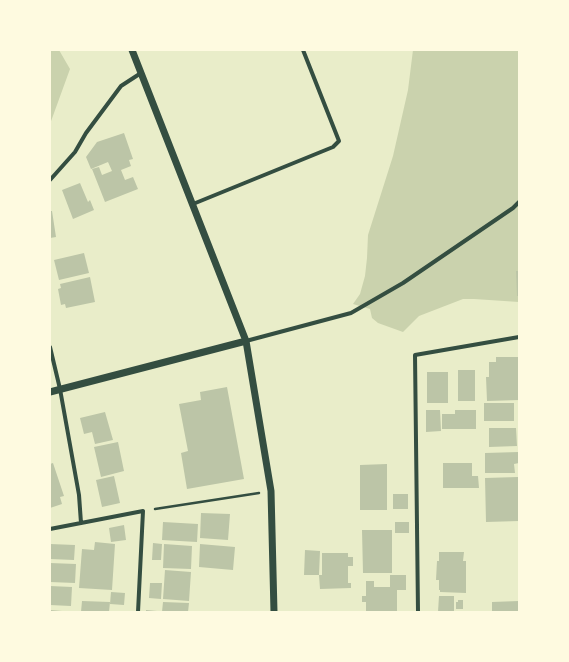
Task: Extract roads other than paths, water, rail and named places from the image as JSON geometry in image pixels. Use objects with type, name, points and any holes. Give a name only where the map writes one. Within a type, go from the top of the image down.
[{"type":"street","points":[[132,50],[246,341],[271,491],[274,612]]},
{"type":"street","points":[[193,204],[334,147],[339,141],[303,50]]},
{"type":"street","points":[[50,180],[75,152],[86,133],[120,86],[141,73]]},
{"type":"street","points":[[50,392],[351,313],[403,283],[513,208],[519,202]]},
{"type":"street","points":[[418,612],[415,355],[519,337]]},
{"type":"street","points":[[50,347],[60,389],[79,495],[81,524]]},
{"type":"street","points":[[50,529],[142,511],[138,612]]}]
